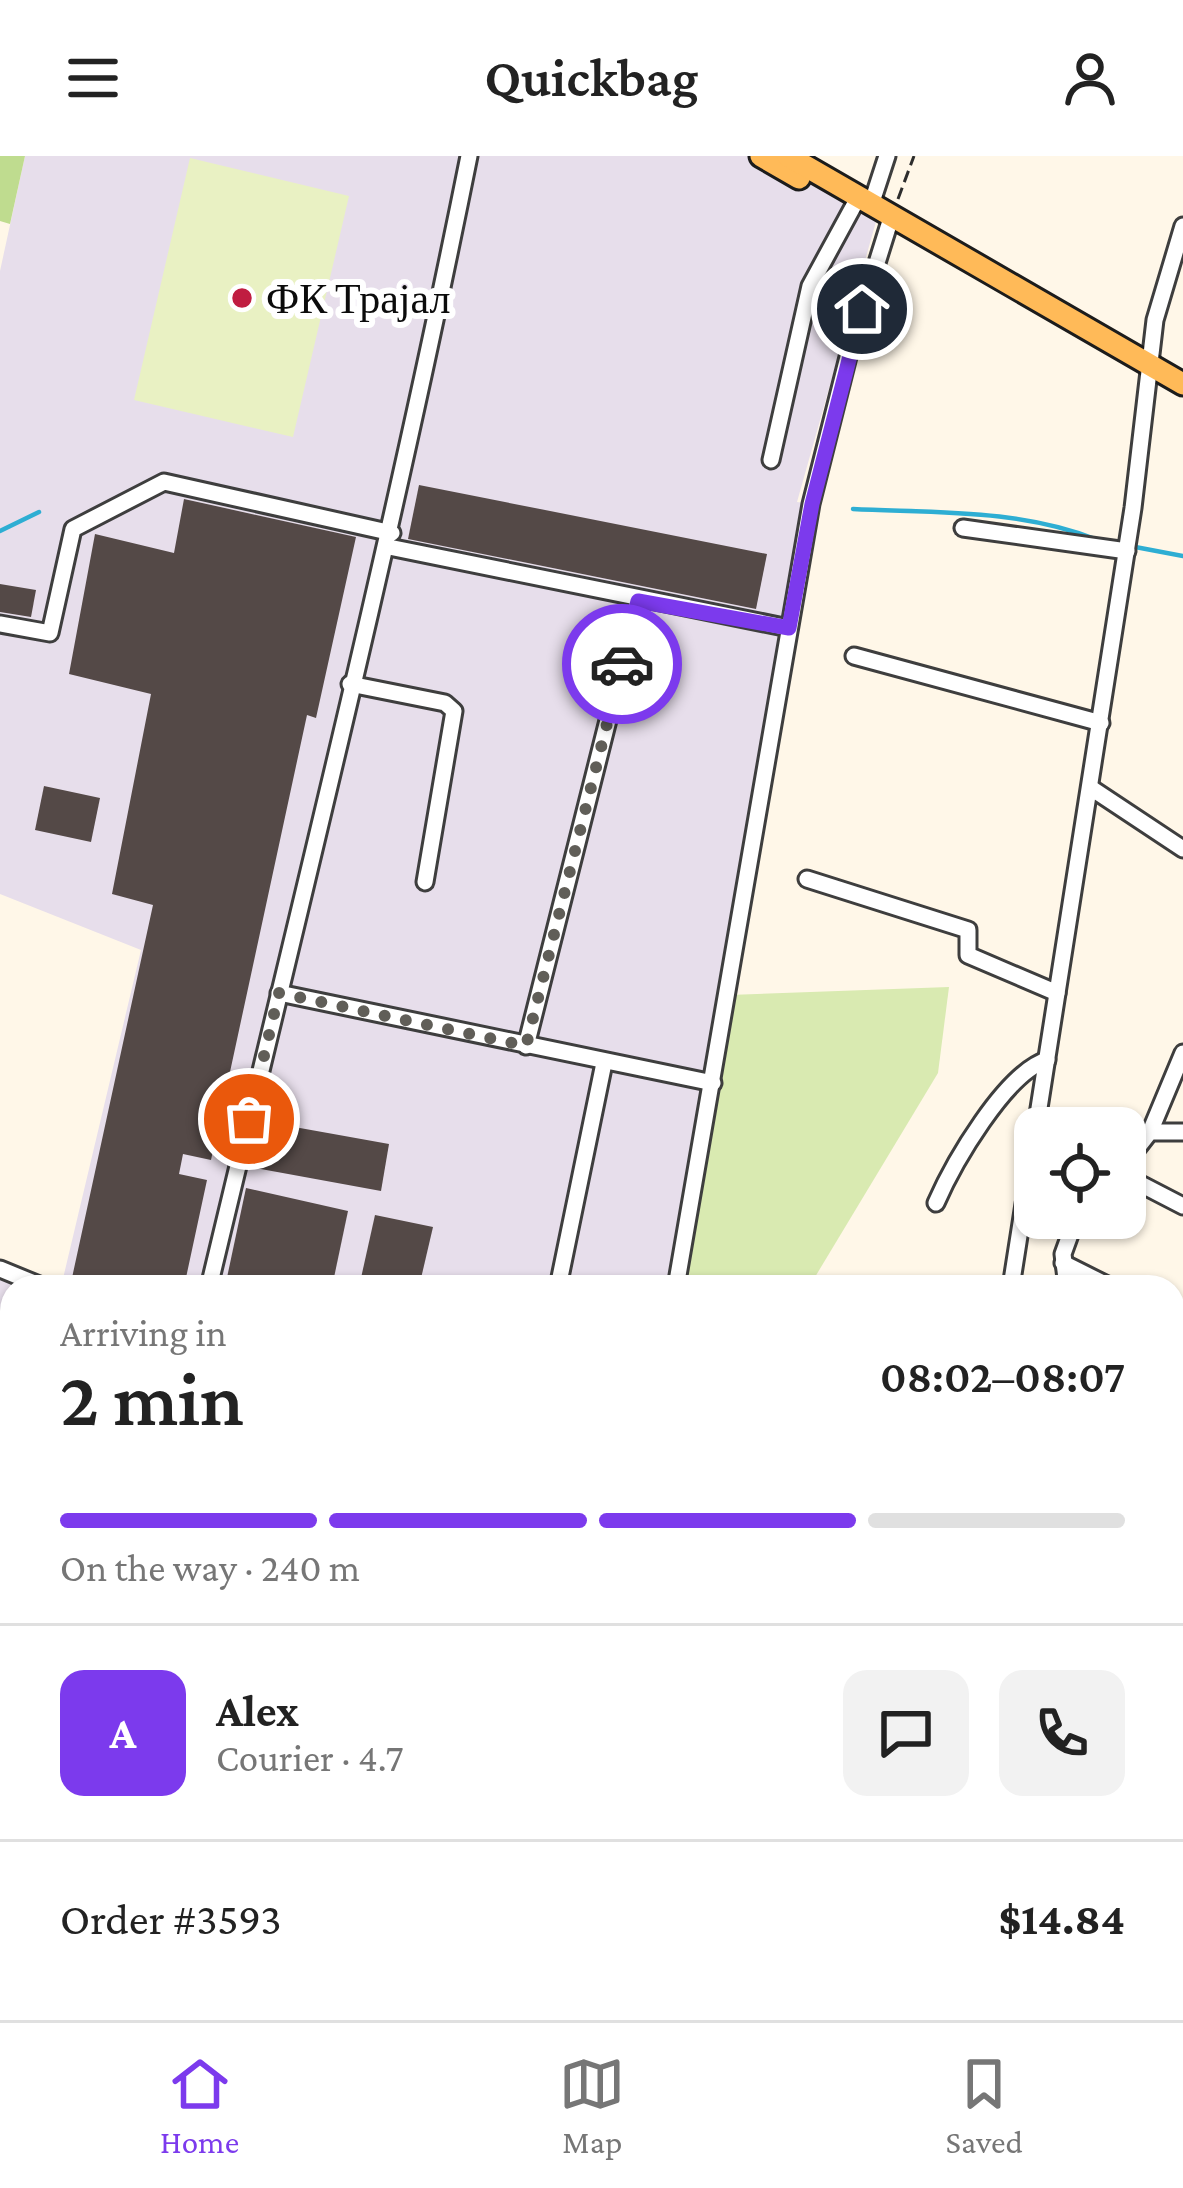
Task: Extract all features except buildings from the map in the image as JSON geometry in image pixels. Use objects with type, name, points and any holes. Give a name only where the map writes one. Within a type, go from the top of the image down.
[{"type":"main road","points":[[761,156],[891,218],[1183,384]]},
{"type":"main road","points":[[788,156],[861,202]]},
{"type":"street","points":[[212,1275],[350,684],[390,540],[469,156]]},
{"type":"street","points":[[771,460],[810,286],[886,156]]},
{"type":"street","points":[[678,1275],[789,628],[839,393],[891,218]]},
{"type":"street","points":[[1039,1107],[1101,723],[1150,364],[1162,294],[1183,226]]},
{"type":"street","points":[[0,624],[50,633],[73,530],[164,482],[638,601],[789,628]]},
{"type":"street","points":[[962,528],[1126,555]]},
{"type":"street","points":[[526,1046],[638,601]]},
{"type":"street","points":[[854,656],[1101,723]]},
{"type":"street","points":[[350,684],[445,703],[454,711],[425,883]]},
{"type":"street","points":[[1091,788],[1183,849]]},
{"type":"street","points":[[807,879],[968,930],[968,955],[1058,993]]},
{"type":"street","points":[[279,993],[713,1083]]},
{"type":"street","points":[[1146,1137],[1183,1053]]},
{"type":"street","points":[[936,1203],[993,1109],[1027,1070],[1047,1060]]},
{"type":"street","points":[[560,1275],[604,1063]]},
{"type":"street","points":[[1150,1132],[1183,1132]]},
{"type":"street","points":[[1146,1186],[1183,1205]]},
{"type":"street","points":[[1013,1275],[1018,1239]]},
{"type":"street","points":[[1065,1275],[1070,1239]]},
{"type":"street","points":[[1063,1264],[1086,1275]]},
{"type":"path","points":[[891,218],[914,156]]},
{"type":"shaded area","points":[[25,156],[761,156],[877,218],[797,502],[811,504],[679,1275],[64,1275],[141,950],[0,894],[0,271]]},
{"type":"green space","points":[[0,156],[25,156],[10,224],[0,221]]},
{"type":"green space","name":"ФК Трајал","points":[[190,158],[349,196],[293,437],[134,400]]},
{"type":"green space","points":[[949,987],[938,1073],[816,1275],[679,1275],[729,995]]},
{"type":"waterway","points":[[853,509],[1006,517],[1095,539]]},
{"type":"waterway","points":[[0,531],[39,512]]},
{"type":"waterway","points":[[1130,546],[1183,556]]},
{"type":"way so far","points":[[249,1119],[279,993],[526,1046],[622,664]]},
{"type":"place","name":"ФК Трајал","points":[[242,298]]},
{"type":"route","points":[[622,664],[638,601],[789,628],[812,504],[862,309]]}]
